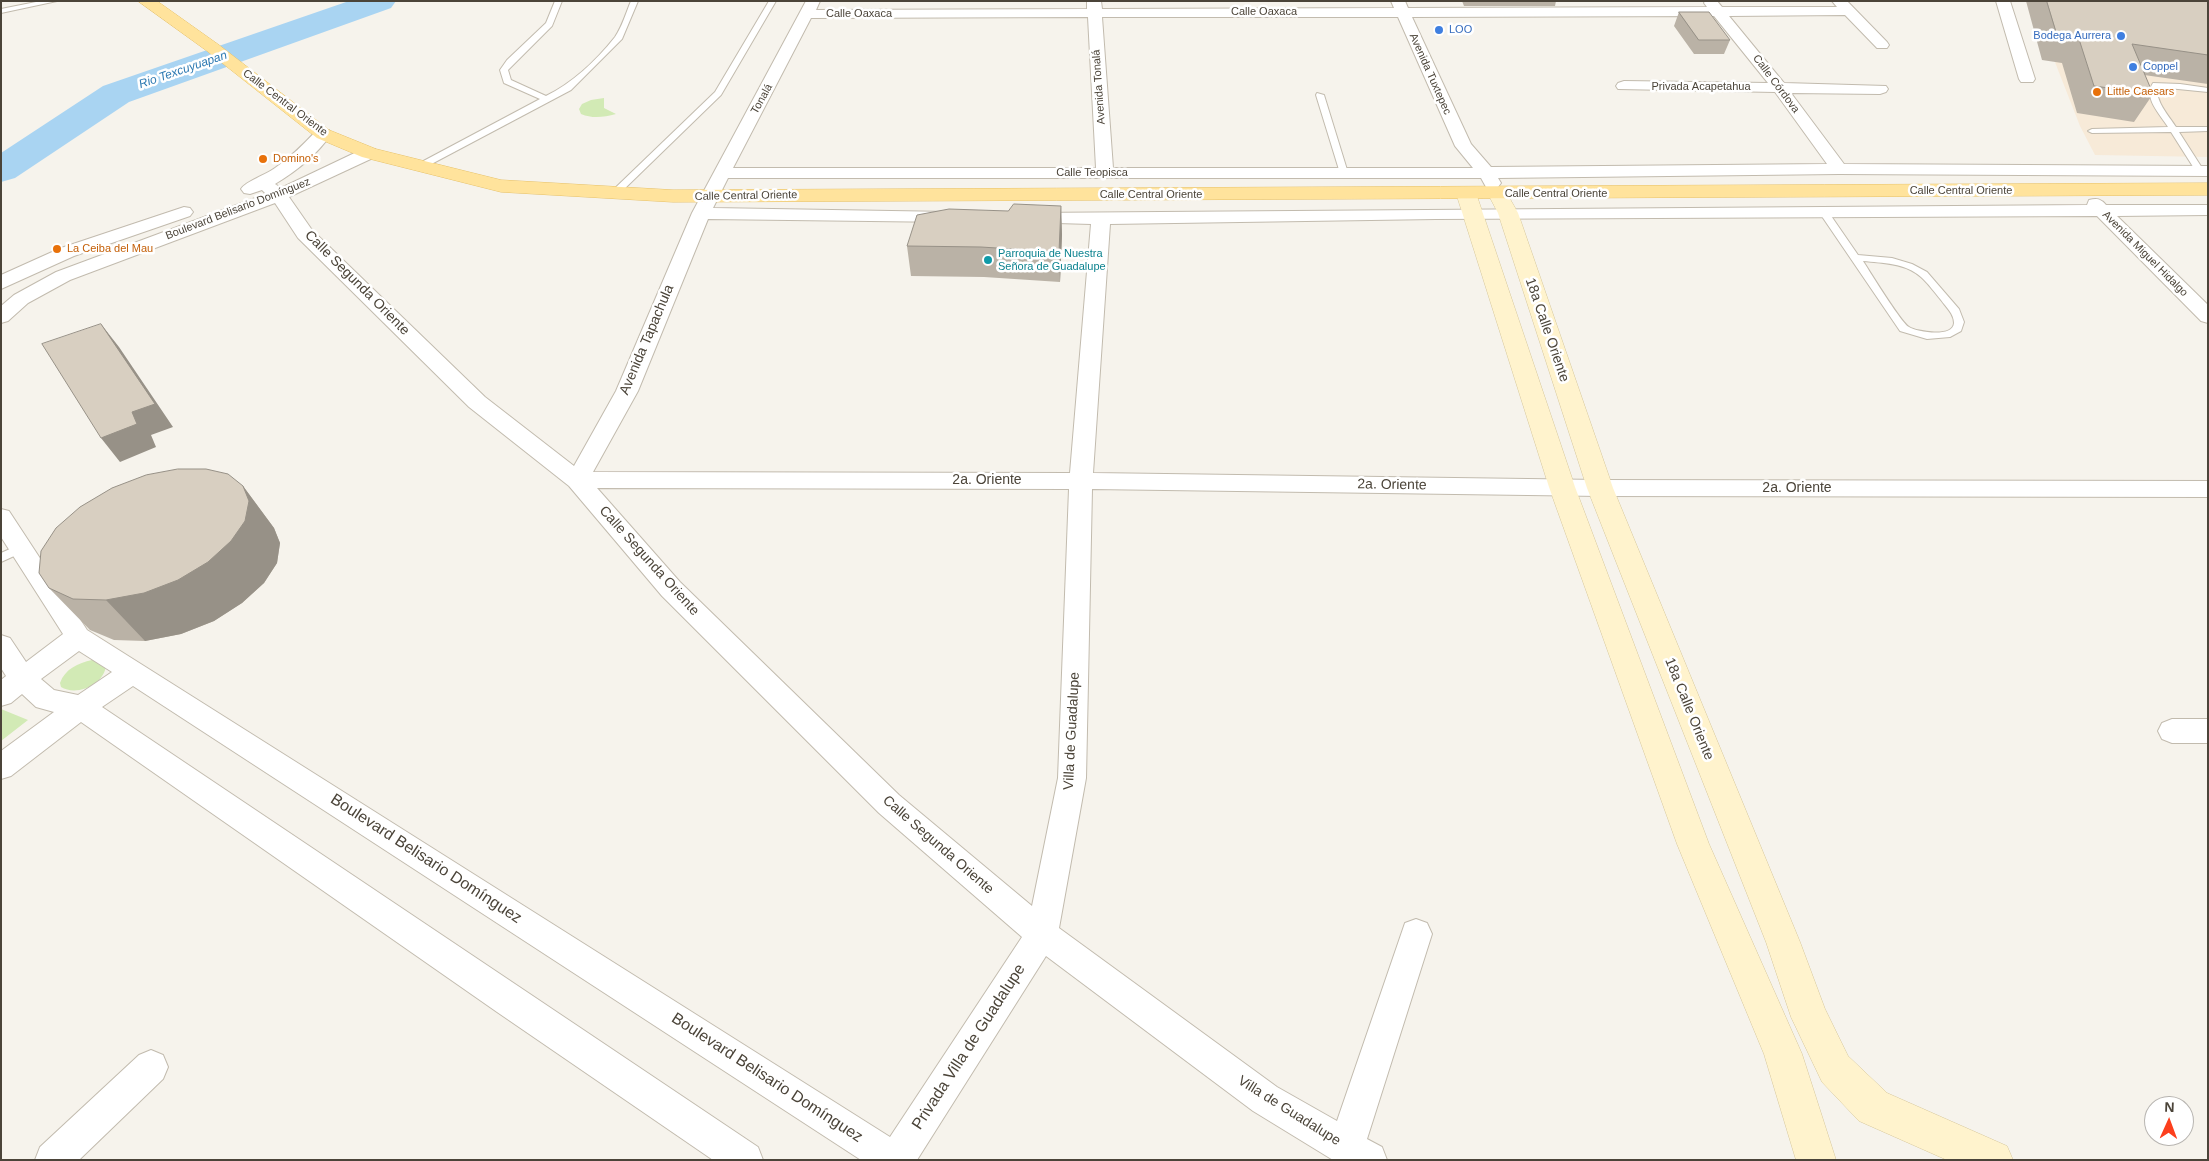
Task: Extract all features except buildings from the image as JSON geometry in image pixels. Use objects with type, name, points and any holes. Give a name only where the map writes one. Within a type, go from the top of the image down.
[{"type":"main road","name":"Calle Central Oriente","points":[[146,1],[213,48],[323,134],[369,152],[420,167],[501,186],[614,194],[705,204],[1467,193],[2208,189]]},
{"type":"main road","points":[[1467,193],[1562,487],[1693,844],[1783,1054],[1816,1160]]},
{"type":"main road","name":"18a Calle Oriente","points":[[1497,193],[1600,488],[1783,942],[1809,1017],[1835,1069],[1874,1107],[1967,1156]]},
{"type":"street","points":[[2003,1],[2027,79]]},
{"type":"street","name":"Avenida Tuxtepec","points":[[1400,6],[1463,146],[1497,193]]},
{"type":"street","name":"Calle Córdova","points":[[1715,6],[1779,87],[1839,169]]},
{"type":"street","points":[[1843,6],[1882,45]]},
{"type":"street","name":"Calle Oaxaca","points":[[811,8],[1843,6]]},
{"type":"street","name":"Avenida Tonalá","points":[[1094,7],[1105,174]]},
{"type":"street","name":"Tonalá","points":[[705,204],[811,8]]},
{"type":"street","name":"Privada Acapetahua","points":[[1624,86],[1880,89]]},
{"type":"street","name":"Boulevard Belisario Domínguez","points":[[1,317],[21,299],[63,276],[271,189],[293,163],[323,134]]},
{"type":"street","name":"Avenida Tuxtepec","points":[[1463,146],[1467,193]]},
{"type":"street","name":"Boulevard Belisario Domínguez","points":[[1,283],[21,272],[100,240],[271,189],[315,179],[369,152]]},
{"type":"street","points":[[1497,193],[1839,169],[2204,171]]},
{"type":"street","name":"Calle Teopisca","points":[[721,172],[1344,173],[1467,193]]},
{"type":"street","name":"Calle Segunda Oriente","points":[[271,189],[305,234],[477,402],[577,480],[671,589],[882,797],[1042,934]]},
{"type":"street","name":"Avenida Miguel Hidalgo","points":[[2083,191],[2208,317]]},
{"type":"street","points":[[1012,218],[1101,219],[1467,193]]},
{"type":"street","points":[[1497,193],[1824,212],[2208,210]]},
{"type":"street","points":[[705,204],[972,217]]},
{"type":"street","name":"Avenida Tapachula","points":[[577,480],[626,391],[705,204]]},
{"type":"street","name":"Villa de Guadalupe","points":[[1101,219],[1081,481],[1072,778],[1042,934],[1265,1100],[1358,1153]]},
{"type":"street","name":"2a. Oriente","points":[[577,480],[1081,481],[1600,488],[2208,489]]},
{"type":"street","name":"Boulevard Belisario Domínguez","points":[[1,517],[11,553],[78,637],[895,1160]]},
{"type":"street","points":[[12,687],[78,637]]},
{"type":"street","points":[[1,645],[12,687]]},
{"type":"street","points":[[1,767],[81,707],[134,672]]},
{"type":"street","points":[[12,687],[46,699],[81,707],[509,1001],[745,1160]]},
{"type":"street","points":[[2172,731],[2208,731]]},
{"type":"street","name":"Privada Villa de Guadalupe","points":[[895,1160],[1042,934]]},
{"type":"street","points":[[1358,1153],[1416,934]]},
{"type":"street","points":[[53,1160],[151,1068]]},
{"type":"lane","points":[[1,11],[54,1]]},
{"type":"lane","points":[[546,99],[507,81],[504,70],[549,24],[559,1]]},
{"type":"lane","points":[[420,167],[568,88],[583,76],[619,37],[635,1]]},
{"type":"lane","points":[[614,194],[718,93],[773,1]]},
{"type":"lane","points":[[2204,171],[2173,129],[2154,99],[2153,90],[2156,85],[2208,90]]},
{"type":"lane","points":[[1320,95],[1344,173]]},
{"type":"lane","points":[[2092,131],[2208,129]]},
{"type":"lane","points":[[1824,212],[1904,329],[1927,336],[1950,334],[1957,329],[1959,322],[1955,311],[1924,274],[1910,266],[1892,261],[1856,258]]},
{"type":"shaded area","points":[[2031,1],[2208,1],[2208,157],[2095,155],[2080,126]]},
{"type":"green space","points":[[604,98],[604,108],[616,114],[590,117],[581,114],[579,109],[582,104]]},
{"type":"green space","points":[[92,660],[98,660],[106,665],[101,678],[96,683],[89,687],[75,690],[67,690],[61,687],[62,678],[69,670]]},
{"type":"green space","points":[[1,709],[28,720],[1,741]]},
{"type":"waterway","name":"Rio Texcuyuapan","points":[[1,170],[116,94],[380,1]]},
{"type":"place","name":"LOO","points":[[1439,30]]},
{"type":"place","name":"Bodega Aurrera","points":[[2121,36]]},
{"type":"place","name":"Coppel","points":[[2133,67]]},
{"type":"place","name":"Little Caesars","points":[[2097,92]]},
{"type":"place","name":"Domino's","points":[[263,159]]},
{"type":"place","name":"La Ceiba del Mau","points":[[57,249]]},
{"type":"place","name":"Parroquia de Nuestra Señora de Guadalupe","points":[[988,260]]}]
